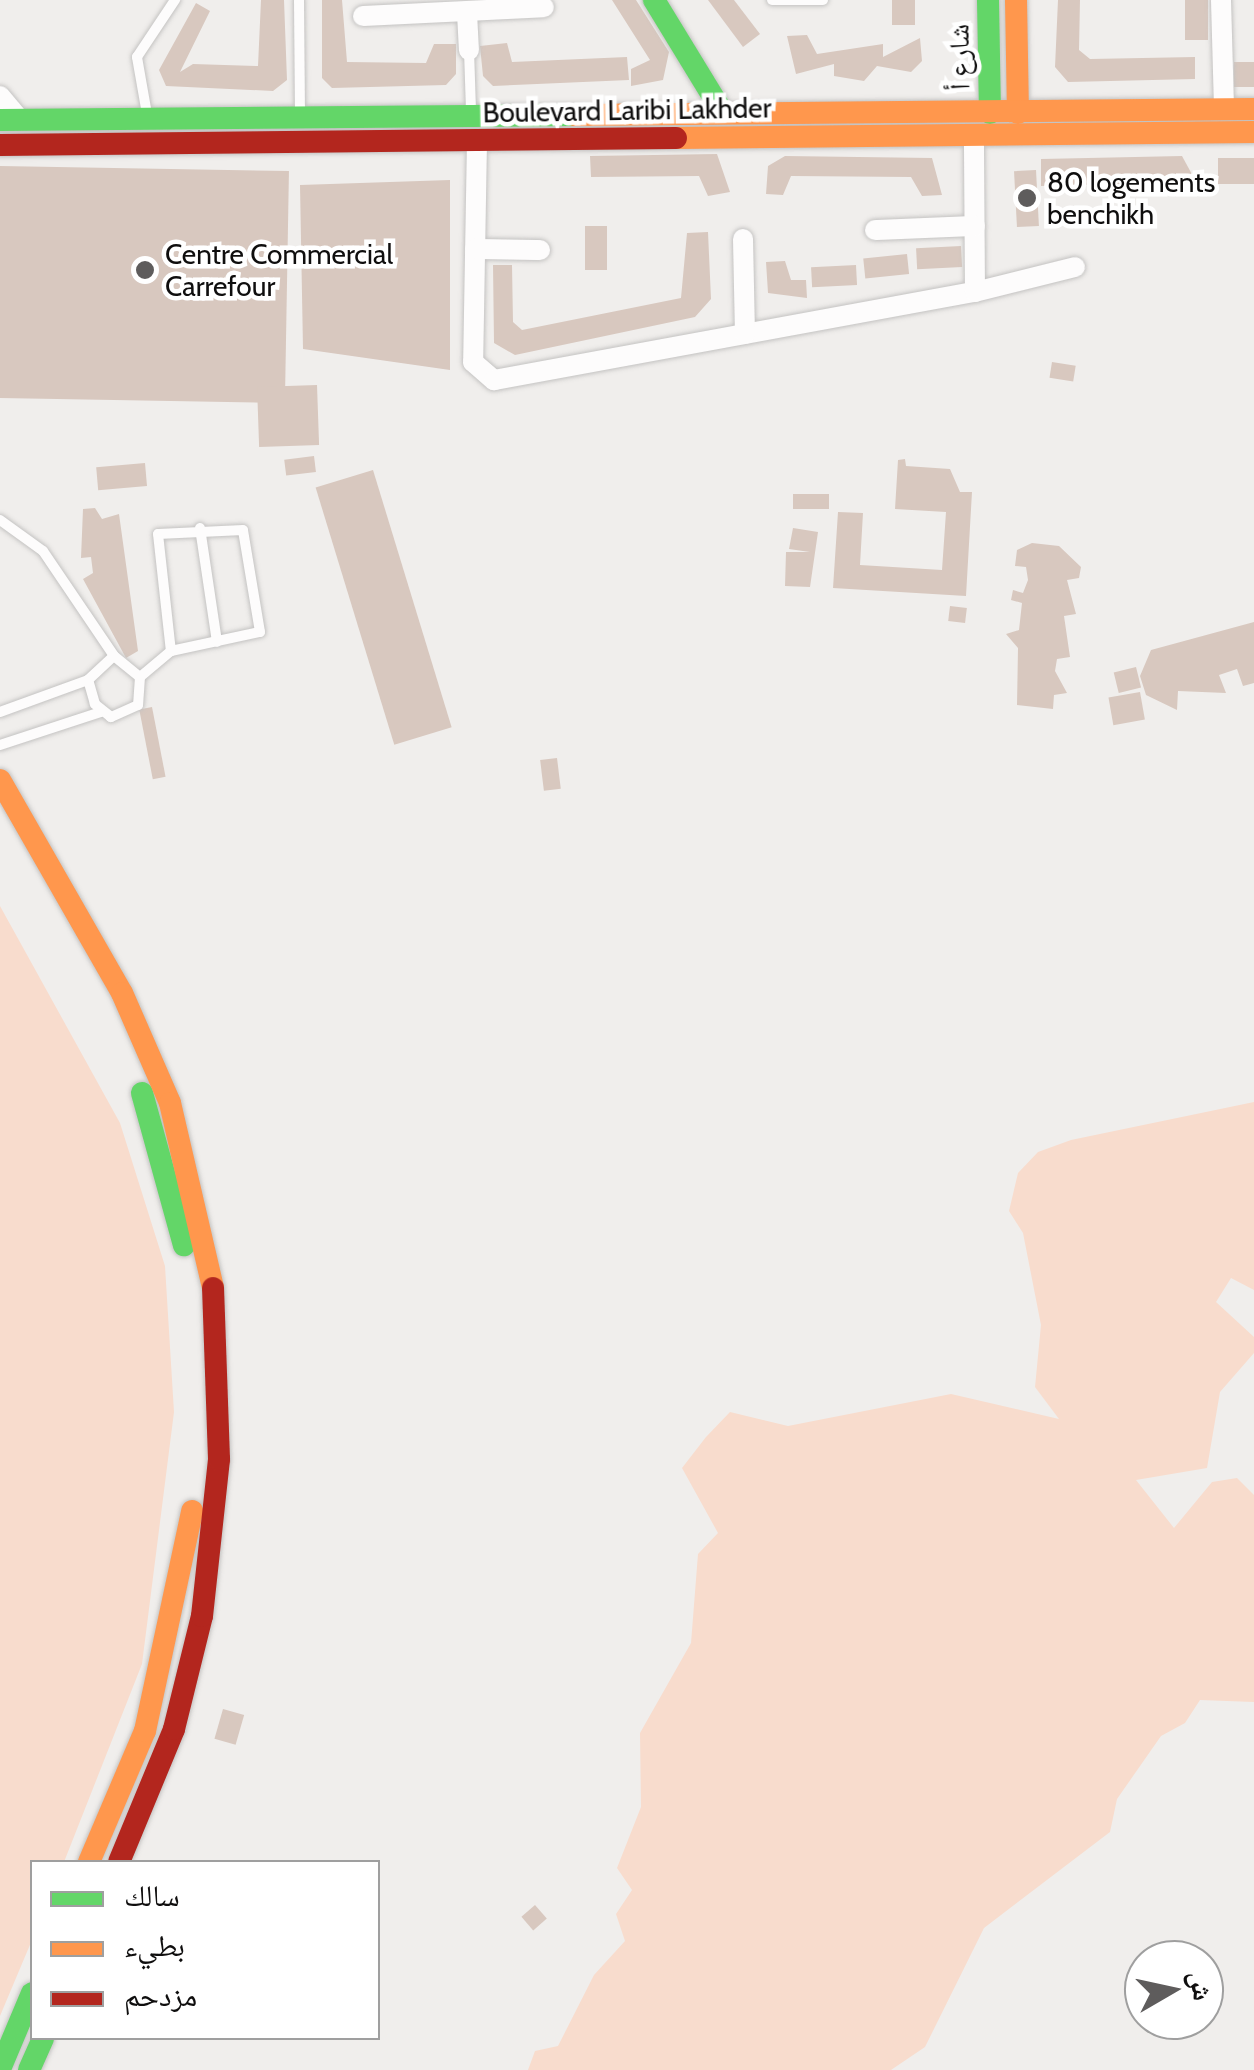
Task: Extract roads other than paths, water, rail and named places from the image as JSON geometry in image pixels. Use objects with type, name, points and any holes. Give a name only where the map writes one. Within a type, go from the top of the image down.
[{"type":"main road","points":[[654,0],[734,122]]},
{"type":"main road","points":[[672,0],[734,122]]},
{"type":"main road","name":"شارع أ","points":[[988,0],[990,113]]},
{"type":"main road","name":"شارع أ","points":[[1016,0],[1018,113]]},
{"type":"main road","name":"Boulevard Laribi Lakhder","points":[[10,145],[477,142],[734,122],[1254,109]]},
{"type":"main road","points":[[990,113],[1004,136],[1018,113]]},
{"type":"main road","name":"Boulevard Laribi Lakhder","points":[[10,120],[471,117],[734,122],[974,137],[1254,132]]},
{"type":"main road","points":[[10,120],[10,145]]},
{"type":"main road","points":[[0,780],[122,993],[170,1103],[192,1169],[215,1297],[218,1486],[202,1616],[174,1729],[120,1860]]},
{"type":"main road","points":[[0,829],[107,1010],[138,1082],[190,1278],[198,1466],[173,1632],[145,1731],[89,1860]]},
{"type":"main road","points":[[0,2069],[30,1998]]},
{"type":"main road","points":[[29,2070],[42,2040]]},
{"type":"street","points":[[1221,0],[1224,109]]},
{"type":"street","points":[[363,16],[544,7]]},
{"type":"street","points":[[467,12],[469,50]]},
{"type":"street","points":[[0,96],[10,120]]},
{"type":"street","points":[[974,137],[975,292]]},
{"type":"street","points":[[477,142],[473,362],[494,380],[975,292],[1075,268]]},
{"type":"street","points":[[875,230],[974,226]]},
{"type":"street","points":[[743,239],[746,334]]},
{"type":"street","points":[[475,249],[540,250]]},
{"type":"lane","points":[[148,120],[138,57],[175,0]]},
{"type":"lane","points":[[298,0],[300,120]]},
{"type":"lane","points":[[772,0],[823,0]]},
{"type":"lane","points":[[469,50],[471,117]]},
{"type":"lane","points":[[0,520],[43,551],[114,656],[140,677],[142,696],[130,713],[101,712],[0,746]]},
{"type":"lane","points":[[200,528],[217,642]]},
{"type":"lane","points":[[140,677],[171,651],[217,642],[263,625],[243,530],[163,530],[156,540],[171,651]]},
{"type":"lane","points":[[0,712],[88,680],[114,656]]},
{"type":"lane","points":[[88,680],[101,712]]},
{"type":"place","name":"80 logements benchikh","points":[[1027,198]]},
{"type":"place","name":"Centre Commercial Carrefour","points":[[145,270]]}]
